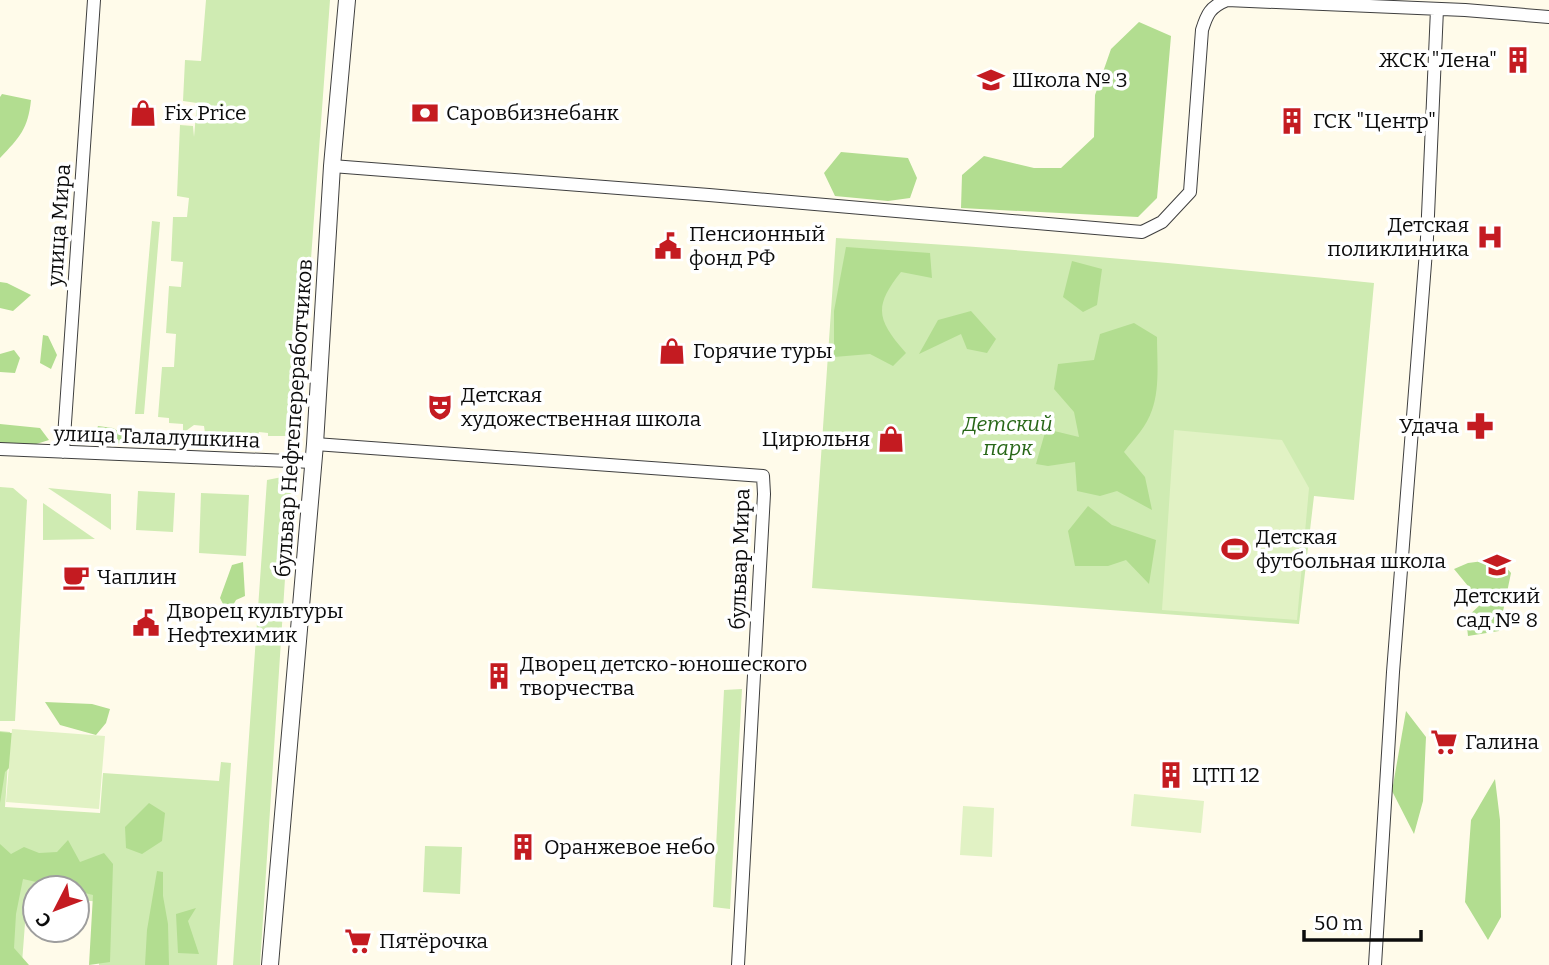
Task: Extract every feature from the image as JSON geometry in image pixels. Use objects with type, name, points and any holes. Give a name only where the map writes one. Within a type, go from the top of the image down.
[{"type":"street","name":"улица Мира","points":[[63,452],[94,0]]},
{"type":"street","name":"бульвар Нефтепереработчиков","points":[[270,965],[315,444],[332,166],[347,0]]},
{"type":"street","points":[[332,166],[709,194],[1142,232],[1161,222],[1190,192],[1202,30],[1208,13],[1215,5],[1227,1],[1437,9],[1549,17]]},
{"type":"street","points":[[1375,965],[1393,672],[1427,238],[1437,9]]},
{"type":"street","name":"бульвар Мира","points":[[315,444],[763,476],[765,494],[738,965]]},
{"type":"street","name":"улица Талалушкина","points":[[0,449],[313,462]]},
{"type":"green space","points":[[206,0],[330,0],[298,436],[268,436],[268,433],[259,432],[258,435],[205,433],[204,426],[194,425],[183,433],[183,424],[169,423],[169,418],[158,417],[162,367],[174,367],[176,334],[166,333],[169,286],[181,287],[183,262],[171,261],[173,217],[187,217],[189,198],[177,196],[180,125],[193,126],[194,137],[197,103],[183,101],[185,60],[201,61]]},
{"type":"green space","points":[[1139,22],[1171,36],[1157,198],[1138,217],[961,208],[962,175],[984,156],[1034,168],[1061,168],[1094,137],[1095,95],[1111,49]]},
{"type":"green space","points":[[2,94],[31,100],[22,132],[0,158],[0,97]]},
{"type":"green space","points":[[841,152],[908,158],[917,178],[910,198],[888,201],[835,196],[824,173]]},
{"type":"green space","points":[[152,221],[160,222],[144,414],[135,414]]},
{"type":"green space","name":"Детский парк","points":[[836,238],[1105,258],[1374,283],[1354,500],[1314,496],[1299,624],[812,588]]},
{"type":"green space","points":[[846,247],[930,253],[932,278],[901,272],[883,304],[884,322],[906,353],[893,366],[870,354],[834,357],[834,311]]},
{"type":"green space","points":[[1072,261],[1102,269],[1097,305],[1083,312],[1063,297]]},
{"type":"green space","points":[[0,282],[31,295],[13,311],[0,308]]},
{"type":"green space","points":[[971,311],[996,339],[987,353],[967,349],[961,334],[919,354],[938,320]]},
{"type":"green space","points":[[1134,323],[1157,337],[1157,383],[1150,416],[1124,452],[1145,477],[1152,510],[1117,491],[1100,496],[1077,491],[1075,462],[1048,466],[1036,464],[1046,429],[1079,437],[1074,412],[1054,389],[1058,364],[1094,360],[1100,334]]},
{"type":"green space","points":[[43,335],[48,336],[57,355],[51,369],[40,363]]},
{"type":"green space","points":[[14,350],[20,358],[15,373],[0,372],[0,354]]},
{"type":"green space","points":[[0,424],[40,428],[49,440],[30,446],[0,445]]},
{"type":"green space","points":[[98,426],[113,428],[131,439],[124,444],[92,440]]},
{"type":"green space","name":"Детская футбольная школа","points":[[1174,430],[1282,440],[1309,488],[1297,620],[1162,610]]},
{"type":"green space","points":[[282,477],[291,486],[260,965],[233,965],[267,480]]},
{"type":"green space","points":[[0,487],[13,488],[27,500],[15,721],[0,721]]},
{"type":"green space","points":[[48,488],[111,494],[111,530]]},
{"type":"green space","points":[[138,491],[175,493],[173,532],[136,530]]},
{"type":"green space","points":[[201,493],[249,495],[246,556],[199,553]]},
{"type":"green space","points":[[43,503],[95,539],[43,540]]},
{"type":"green space","points":[[1088,506],[1112,525],[1156,540],[1149,584],[1126,560],[1108,566],[1075,566],[1068,531]]},
{"type":"green space","points":[[1499,559],[1511,573],[1499,631],[1468,636],[1466,618],[1482,603],[1454,569],[1468,563]]},
{"type":"green space","points":[[243,562],[245,596],[236,600],[228,614],[220,598],[232,565]]},
{"type":"green space","points":[[742,689],[730,909],[713,907],[724,690]]},
{"type":"green space","points":[[45,702],[92,704],[110,709],[106,723],[96,735],[60,725]]},
{"type":"green space","points":[[1406,711],[1426,737],[1423,801],[1414,834],[1392,791]]},
{"type":"green space","points":[[12,729],[105,736],[99,809],[6,802]]},
{"type":"green space","points":[[0,731],[10,732],[5,807],[100,813],[103,773],[219,781],[221,762],[231,763],[217,965],[99,965],[104,902],[91,901],[91,874],[21,874],[22,963],[0,961]]},
{"type":"green space","points":[[0,732],[12,733],[23,755],[5,772],[0,803]]},
{"type":"green space","points":[[1495,779],[1500,820],[1501,917],[1488,940],[1465,902],[1471,820]]},
{"type":"green space","points":[[1134,794],[1204,801],[1201,833],[1131,826]]},
{"type":"green space","points":[[149,803],[165,813],[162,841],[142,854],[126,848],[125,827]]},
{"type":"green space","points":[[963,806],[994,808],[992,857],[960,855]]},
{"type":"green space","points":[[68,840],[80,862],[104,853],[113,864],[110,962],[89,965],[93,895],[91,874],[21,874],[14,948],[29,965],[0,965],[0,844],[11,854],[24,847],[39,853],[57,852]]},
{"type":"green space","points":[[425,846],[462,847],[460,894],[423,892]]},
{"type":"green space","points":[[157,871],[163,872],[169,965],[145,965],[147,930]]},
{"type":"green space","points":[[196,908],[188,921],[199,954],[178,953],[176,914]]},
{"type":"place","name":"ЖСК \"Лена\"","points":[[1518,60]]},
{"type":"place","name":"Школа № 3","points":[[991,80]]},
{"type":"place","name":"Fix Price","points":[[143,113]]},
{"type":"place","name":"Саровбизнебанк","points":[[425,113]]},
{"type":"place","name":"ГСК \"Центр\"","points":[[1292,121]]},
{"type":"place","name":"Детская поликлиника","points":[[1490,237]]},
{"type":"place","name":"Пенсионный фонд РФ","points":[[668,246]]},
{"type":"place","name":"Горячие туры","points":[[672,351]]},
{"type":"place","name":"Детская художественная школа","points":[[440,407]]},
{"type":"place","name":"Удача","points":[[1480,426]]},
{"type":"place","name":"Цирюльня","points":[[891,439]]},
{"type":"place","name":"Детская футбольная школа","points":[[1235,549]]},
{"type":"place","name":"Детский сад № 8","points":[[1497,565]]},
{"type":"place","name":"Чаплин","points":[[76,577]]},
{"type":"place","name":"Дворец культуры Нефтехимик","points":[[146,623]]},
{"type":"place","name":"Дворец детско-юношеского творчества","points":[[499,676]]},
{"type":"place","name":"Галина","points":[[1444,742]]},
{"type":"place","name":"ЦТП 12","points":[[1171,775]]},
{"type":"place","name":"Оранжевое небо","points":[[523,847]]},
{"type":"place","name":"Пятёрочка","points":[[358,941]]}]
